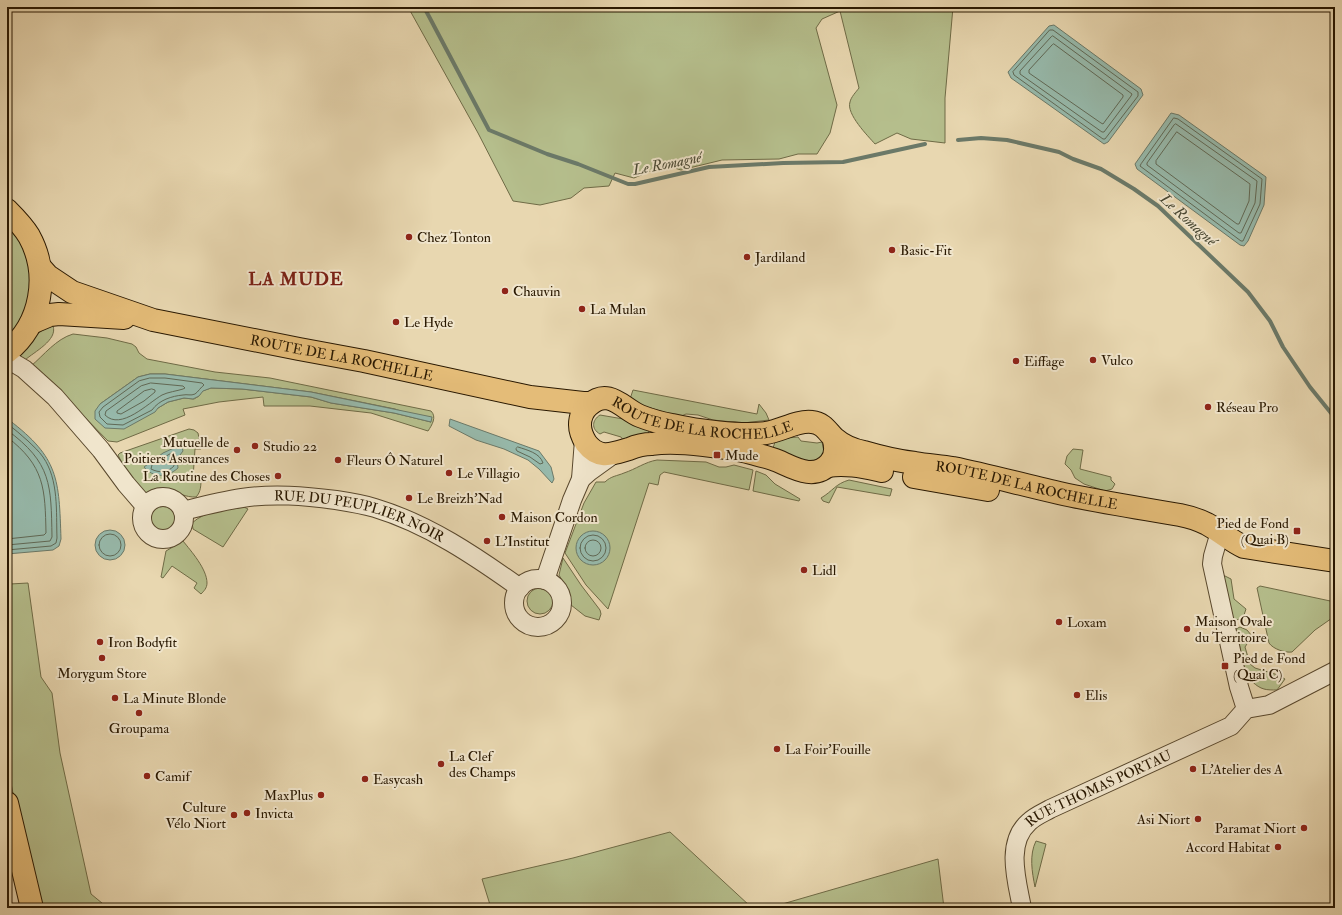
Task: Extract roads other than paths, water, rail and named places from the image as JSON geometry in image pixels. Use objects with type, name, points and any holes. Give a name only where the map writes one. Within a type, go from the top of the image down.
[{"type":"main road","points":[[7,210],[18,221],[36,250],[40,267],[41,282],[40,296],[31,323],[22,336],[7,352]]},
{"type":"main road","name":"ROUTE DE LA ROCHELLE","points":[[40,267],[58,284],[72,292],[153,320]]},
{"type":"main road","name":"ROUTE DE LA ROCHELLE","points":[[31,323],[50,315],[59,314],[153,320],[364,361],[530,397],[583,403],[591,403],[609,398],[622,404],[638,415],[684,428],[724,432],[768,433],[806,422],[812,422],[823,426],[842,444],[861,452],[915,464],[953,468],[1066,494],[1180,515],[1194,519],[1220,532],[1232,541],[1244,547],[1335,561]]},
{"type":"main road","name":"ROUTE DE LA ROCHELLE","points":[[530,397],[562,414],[582,435],[589,447],[606,455],[652,443],[676,443],[728,448],[755,453],[807,472],[821,470],[828,466],[838,464],[853,465],[1172,528],[1200,532],[1250,533],[1335,547]]},
{"type":"main road","name":"ROUTE DE LA ROCHELLE","points":[[582,435],[581,415],[591,403]]},
{"type":"main road","points":[[828,466],[834,456],[835,444],[833,437]]},
{"type":"main road","points":[[7,804],[32,908]]},
{"type":"main road","points":[[7,843],[23,908]]},
{"type":"street","points":[[7,359],[24,369],[55,397],[145,506]]},
{"type":"street","points":[[545,580],[572,500],[581,479],[582,435]]},
{"type":"street","points":[[581,479],[614,454]]},
{"type":"street","name":"RUE DU PEUPLIER NOIR","points":[[183,511],[243,498],[277,495],[321,498],[362,504],[386,512],[440,536],[520,588]]},
{"type":"street","points":[[169,497],[175,500],[183,511],[184,524],[181,530],[172,538],[161,540],[148,534],[143,528],[141,520],[145,506],[149,501],[155,498],[169,497]]},
{"type":"street","points":[[1220,532],[1212,564],[1239,687],[1246,710],[1269,705],[1335,671]]},
{"type":"street","points":[[538,579],[551,583],[556,588],[562,600],[559,614],[552,623],[535,626],[530,625],[520,618],[515,602],[517,592],[520,588],[531,580],[538,579]]},
{"type":"street","name":"RUE THOMAS PORTAU","points":[[1022,908],[1015,868],[1015,851],[1020,834],[1028,822],[1050,809],[1230,726],[1246,710]]},
{"type":"water","points":[[1054,25],[1141,89],[1143,95],[1108,142],[1104,144],[1011,78],[1008,72],[1049,26]]},
{"type":"water","points":[[1171,113],[1179,115],[1266,177],[1264,205],[1248,241],[1244,246],[1240,245],[1137,169],[1135,164]]},
{"type":"water","points":[[150,374],[165,374],[311,392],[432,417],[431,422],[394,413],[331,403],[311,397],[242,389],[211,388],[203,391],[199,396],[193,399],[184,398],[168,402],[158,408],[155,412],[124,429],[105,428],[95,419],[95,411],[100,404],[138,377]]},
{"type":"water","points":[[450,419],[539,451],[551,467],[554,479],[552,483],[528,460],[504,449],[476,440],[449,426]]},
{"type":"water","points":[[7,420],[26,434],[38,446],[53,471],[59,500],[61,539],[59,546],[53,550],[7,554]]},
{"type":"water","points":[[176,447],[182,447],[183,451],[177,459],[178,468],[174,471],[165,475],[156,475],[144,467],[163,453]]},
{"type":"water","points":[[110,530],[121,534],[125,545],[121,556],[110,560],[99,556],[95,545],[99,534]]},
{"type":"water","points":[[596,531],[603,533],[608,538],[610,548],[608,558],[603,563],[590,565],[583,563],[578,558],[576,545],[578,538],[583,533]]},
{"type":"waterway","name":"Le Romagné","points":[[424,7],[489,130],[547,154],[578,164],[628,184],[635,184],[709,167],[783,163],[843,162],[925,144]]},
{"type":"waterway","name":"Le Romagné","points":[[958,140],[981,138],[1007,140],[1059,152],[1073,159],[1101,169],[1158,206],[1248,292],[1270,321],[1283,347],[1310,387],[1335,418]]},
{"type":"place","name":"Chez Tonton","points":[[409,237]]},
{"type":"place","name":"Basic-Fit","points":[[892,250]]},
{"type":"place","name":"Jardiland","points":[[747,257]]},
{"type":"place","name":"Chauvin","points":[[505,291]]},
{"type":"place","name":"La Mulan","points":[[582,309]]},
{"type":"place","name":"Le Hyde","points":[[396,322]]},
{"type":"place","name":"Vulco","points":[[1093,360]]},
{"type":"place","name":"Eiffage","points":[[1016,361]]},
{"type":"place","name":"Réseau Pro","points":[[1208,407]]},
{"type":"place","name":"Studio 22","points":[[255,446]]},
{"type":"place","name":"Mutuelle de Poitiers Assurances","points":[[237,450]]},
{"type":"place","name":"Mude","points":[[717,455]]},
{"type":"place","name":"Fleurs Ô Naturel","points":[[338,460]]},
{"type":"place","name":"Le Villagio","points":[[449,473]]},
{"type":"place","name":"La Routine des Choses","points":[[278,476]]},
{"type":"place","name":"Le Breizh'Nad","points":[[409,498]]},
{"type":"place","name":"Maison Cordon","points":[[502,517]]},
{"type":"place","name":"Pied de Fond (Quai B)","points":[[1297,531]]},
{"type":"place","name":"L'Institut","points":[[487,541]]},
{"type":"place","name":"Lidl","points":[[804,570]]},
{"type":"place","name":"Loxam","points":[[1059,622]]},
{"type":"place","name":"Maison Ovale du Territoire","points":[[1187,629]]},
{"type":"place","name":"Iron Bodyfit","points":[[100,642]]},
{"type":"place","name":"Morygum Store","points":[[102,658]]},
{"type":"place","name":"Pied de Fond (Quai C)","points":[[1225,666]]},
{"type":"place","name":"Elis","points":[[1077,695]]},
{"type":"place","name":"La Minute Blonde","points":[[115,698]]},
{"type":"place","name":"Groupama","points":[[139,713]]},
{"type":"place","name":"La Foir'Fouille","points":[[777,749]]},
{"type":"place","name":"La Clef des Champs","points":[[441,764]]},
{"type":"place","name":"L'Atelier des A","points":[[1193,769]]},
{"type":"place","name":"Camif","points":[[147,776]]},
{"type":"place","name":"Easycash","points":[[365,779]]},
{"type":"place","name":"MaxPlus","points":[[321,795]]},
{"type":"place","name":"Invicta","points":[[247,813]]},
{"type":"place","name":"Culture Vélo Niort","points":[[234,815]]},
{"type":"place","name":"Asi Niort","points":[[1198,819]]},
{"type":"place","name":"Paramat Niort","points":[[1304,828]]},
{"type":"place","name":"Accord Habitat","points":[[1278,847]]},
{"type":"district","name":"LA MUDE","points":[[296,279]]}]
